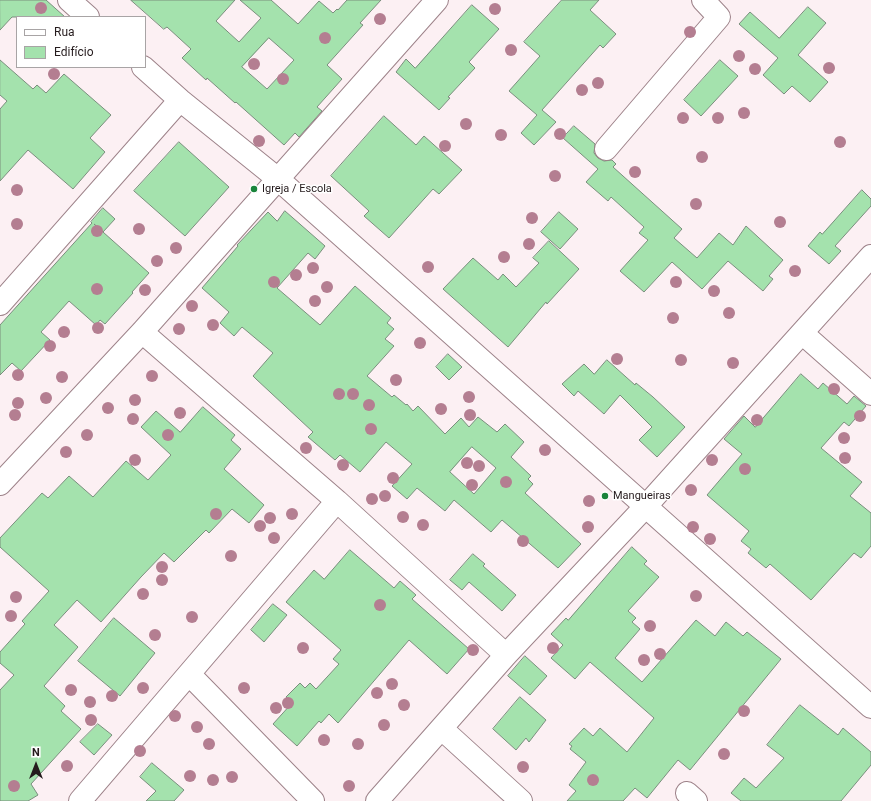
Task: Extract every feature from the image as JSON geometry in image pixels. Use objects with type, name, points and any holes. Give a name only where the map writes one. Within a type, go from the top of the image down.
[{"type":"street","points":[[70,0],[87,16]]},
{"type":"street","points":[[606,149],[719,17],[703,0]]},
{"type":"street","points":[[0,484],[142,332],[278,179],[428,3]]},
{"type":"street","points":[[144,68],[180,100],[278,179],[871,707]]},
{"type":"street","points":[[0,304],[180,100]]},
{"type":"street","points":[[377,801],[506,655],[646,506],[871,256]]},
{"type":"street","points":[[142,332],[337,501],[506,655]]},
{"type":"street","points":[[802,333],[871,394]]},
{"type":"street","points":[[80,801],[337,501]]},
{"type":"street","points":[[189,674],[313,801]]},
{"type":"street","points":[[442,729],[521,801]]},
{"type":"building","points":[[0,0],[46,0],[64,16],[16,16],[12,17],[0,30]]},
{"type":"building","points":[[131,0],[235,0],[216,21],[239,42],[261,18],[240,0],[271,0],[298,24],[319,1],[333,13],[337,9],[338,10],[347,0],[381,0],[360,23],[363,25],[327,65],[342,79],[317,107],[322,111],[299,137],[295,133],[284,145],[236,102],[235,103],[207,78],[206,80],[182,58],[191,49],[167,27],[164,29]],"holes":[[[269,38],[294,60],[267,89],[242,67]]]},
{"type":"building","points":[[562,0],[599,0],[590,10],[616,34],[603,48],[600,45],[542,110],[556,122],[534,145],[521,133],[537,115],[509,91],[540,56],[524,42]]},
{"type":"building","points":[[472,5],[499,29],[469,62],[475,68],[448,97],[450,98],[439,110],[396,72],[406,59],[415,68]]},
{"type":"building","points":[[808,7],[826,23],[798,55],[828,82],[810,102],[792,86],[784,94],[763,75],[778,58],[739,24],[750,12],[779,38]]},
{"type":"building","points":[[0,60],[33,89],[37,85],[46,93],[64,74],[111,115],[90,138],[105,152],[73,189],[28,150],[0,181],[0,109],[7,101],[0,95]]},
{"type":"building","points":[[720,60],[738,76],[701,116],[684,100]]},
{"type":"building","points":[[384,116],[416,145],[424,136],[462,170],[439,194],[433,189],[389,238],[364,216],[369,211],[331,176]]},
{"type":"building","points":[[574,126],[595,144],[594,153],[598,158],[604,161],[612,160],[616,164],[613,167],[682,229],[674,238],[697,258],[719,233],[733,245],[746,226],[783,260],[769,276],[773,279],[763,291],[728,261],[702,289],[672,262],[644,292],[620,271],[648,240],[639,233],[644,227],[611,197],[608,201],[586,182],[598,169],[563,138]]},
{"type":"building","points":[[179,142],[229,187],[185,236],[134,191]]},
{"type":"building","points":[[862,190],[871,199],[871,206],[835,246],[841,251],[829,264],[808,246],[820,232],[822,234]]},
{"type":"building","points":[[103,208],[115,219],[103,232],[94,224],[149,273],[105,324],[100,320],[96,325],[69,301],[41,332],[50,340],[21,371],[12,363],[0,375],[0,325],[92,223],[91,222]]},
{"type":"building","points":[[285,211],[325,246],[315,259],[308,253],[277,288],[320,325],[355,286],[391,318],[387,323],[394,329],[385,339],[394,346],[367,376],[392,397],[394,395],[406,405],[407,404],[413,411],[418,406],[445,434],[461,418],[469,427],[478,417],[497,432],[505,424],[524,442],[511,457],[531,476],[528,479],[533,484],[525,493],[581,544],[558,568],[502,520],[491,532],[454,500],[445,511],[417,488],[407,499],[392,486],[412,464],[386,442],[360,472],[340,455],[335,460],[308,437],[313,432],[253,376],[273,353],[242,327],[234,336],[220,323],[229,312],[202,288],[238,246],[237,245],[268,212],[277,221]],"holes":[[[472,447],[496,468],[474,494],[450,472]]]},
{"type":"building","points":[[559,212],[578,229],[560,249],[541,232]]},
{"type":"building","points":[[549,241],[579,269],[547,304],[546,302],[508,347],[443,289],[473,258],[498,280],[503,274],[516,287],[539,263],[533,258]]},
{"type":"building","points":[[448,354],[462,367],[449,380],[436,367]]},
{"type":"building","points":[[607,360],[635,385],[636,383],[653,397],[685,427],[657,457],[639,440],[652,427],[620,395],[604,414],[578,391],[574,396],[562,384],[584,364],[594,374]]},
{"type":"building","points":[[801,374],[818,389],[823,383],[847,404],[854,396],[866,406],[849,426],[844,422],[821,448],[862,482],[850,496],[871,513],[871,546],[861,558],[854,553],[811,600],[770,564],[766,568],[748,553],[751,549],[741,541],[749,531],[707,495],[742,454],[724,439],[744,416],[755,427]]},
{"type":"building","points":[[203,407],[235,435],[231,440],[241,449],[224,469],[264,505],[249,523],[232,509],[209,533],[206,530],[174,562],[164,553],[101,622],[77,600],[54,625],[78,647],[44,686],[65,706],[61,711],[81,729],[31,784],[38,795],[28,801],[0,801],[0,690],[14,675],[0,663],[0,652],[25,624],[22,621],[49,591],[0,547],[0,538],[42,493],[48,498],[69,476],[93,497],[126,461],[148,480],[171,455],[141,427],[156,411],[180,432]]},
{"type":"building","points":[[632,547],[647,561],[644,564],[659,577],[628,611],[636,618],[632,622],[640,629],[615,658],[642,682],[696,620],[715,636],[726,622],[743,636],[747,632],[781,659],[690,770],[678,760],[647,798],[635,788],[623,801],[567,801],[576,791],[569,785],[586,762],[570,749],[572,746],[569,744],[584,728],[593,736],[600,728],[627,752],[654,718],[590,662],[575,679],[551,658],[563,645],[551,634],[566,618],[568,620]]},
{"type":"building","points":[[350,550],[394,588],[400,581],[416,595],[412,599],[469,649],[447,674],[409,640],[338,723],[329,714],[321,723],[319,721],[297,746],[273,724],[292,703],[286,697],[300,683],[305,688],[310,683],[316,689],[339,664],[333,659],[341,650],[286,602],[314,570],[324,579]]},
{"type":"building","points":[[473,554],[485,564],[483,566],[516,595],[502,611],[469,582],[462,590],[450,580]]},
{"type":"building","points":[[273,604],[287,615],[264,642],[251,630]]},
{"type":"building","points":[[114,618],[155,653],[120,696],[78,661]]},
{"type":"building","points":[[525,656],[547,676],[530,695],[508,676]]},
{"type":"building","points":[[520,697],[546,720],[529,742],[526,738],[516,750],[493,729]]},
{"type":"building","points":[[800,705],[838,735],[843,728],[871,752],[871,765],[841,801],[741,801],[731,793],[744,778],[756,788],[784,758],[767,745]]},
{"type":"building","points":[[98,724],[112,735],[94,755],[80,742]]},
{"type":"building","points":[[152,763],[184,790],[174,801],[146,801],[156,791],[140,777]]},
{"type":"place","name":"Igreja / Escola","points":[[254,189]]},
{"type":"place","name":"Mangueiras","points":[[605,496]]}]
